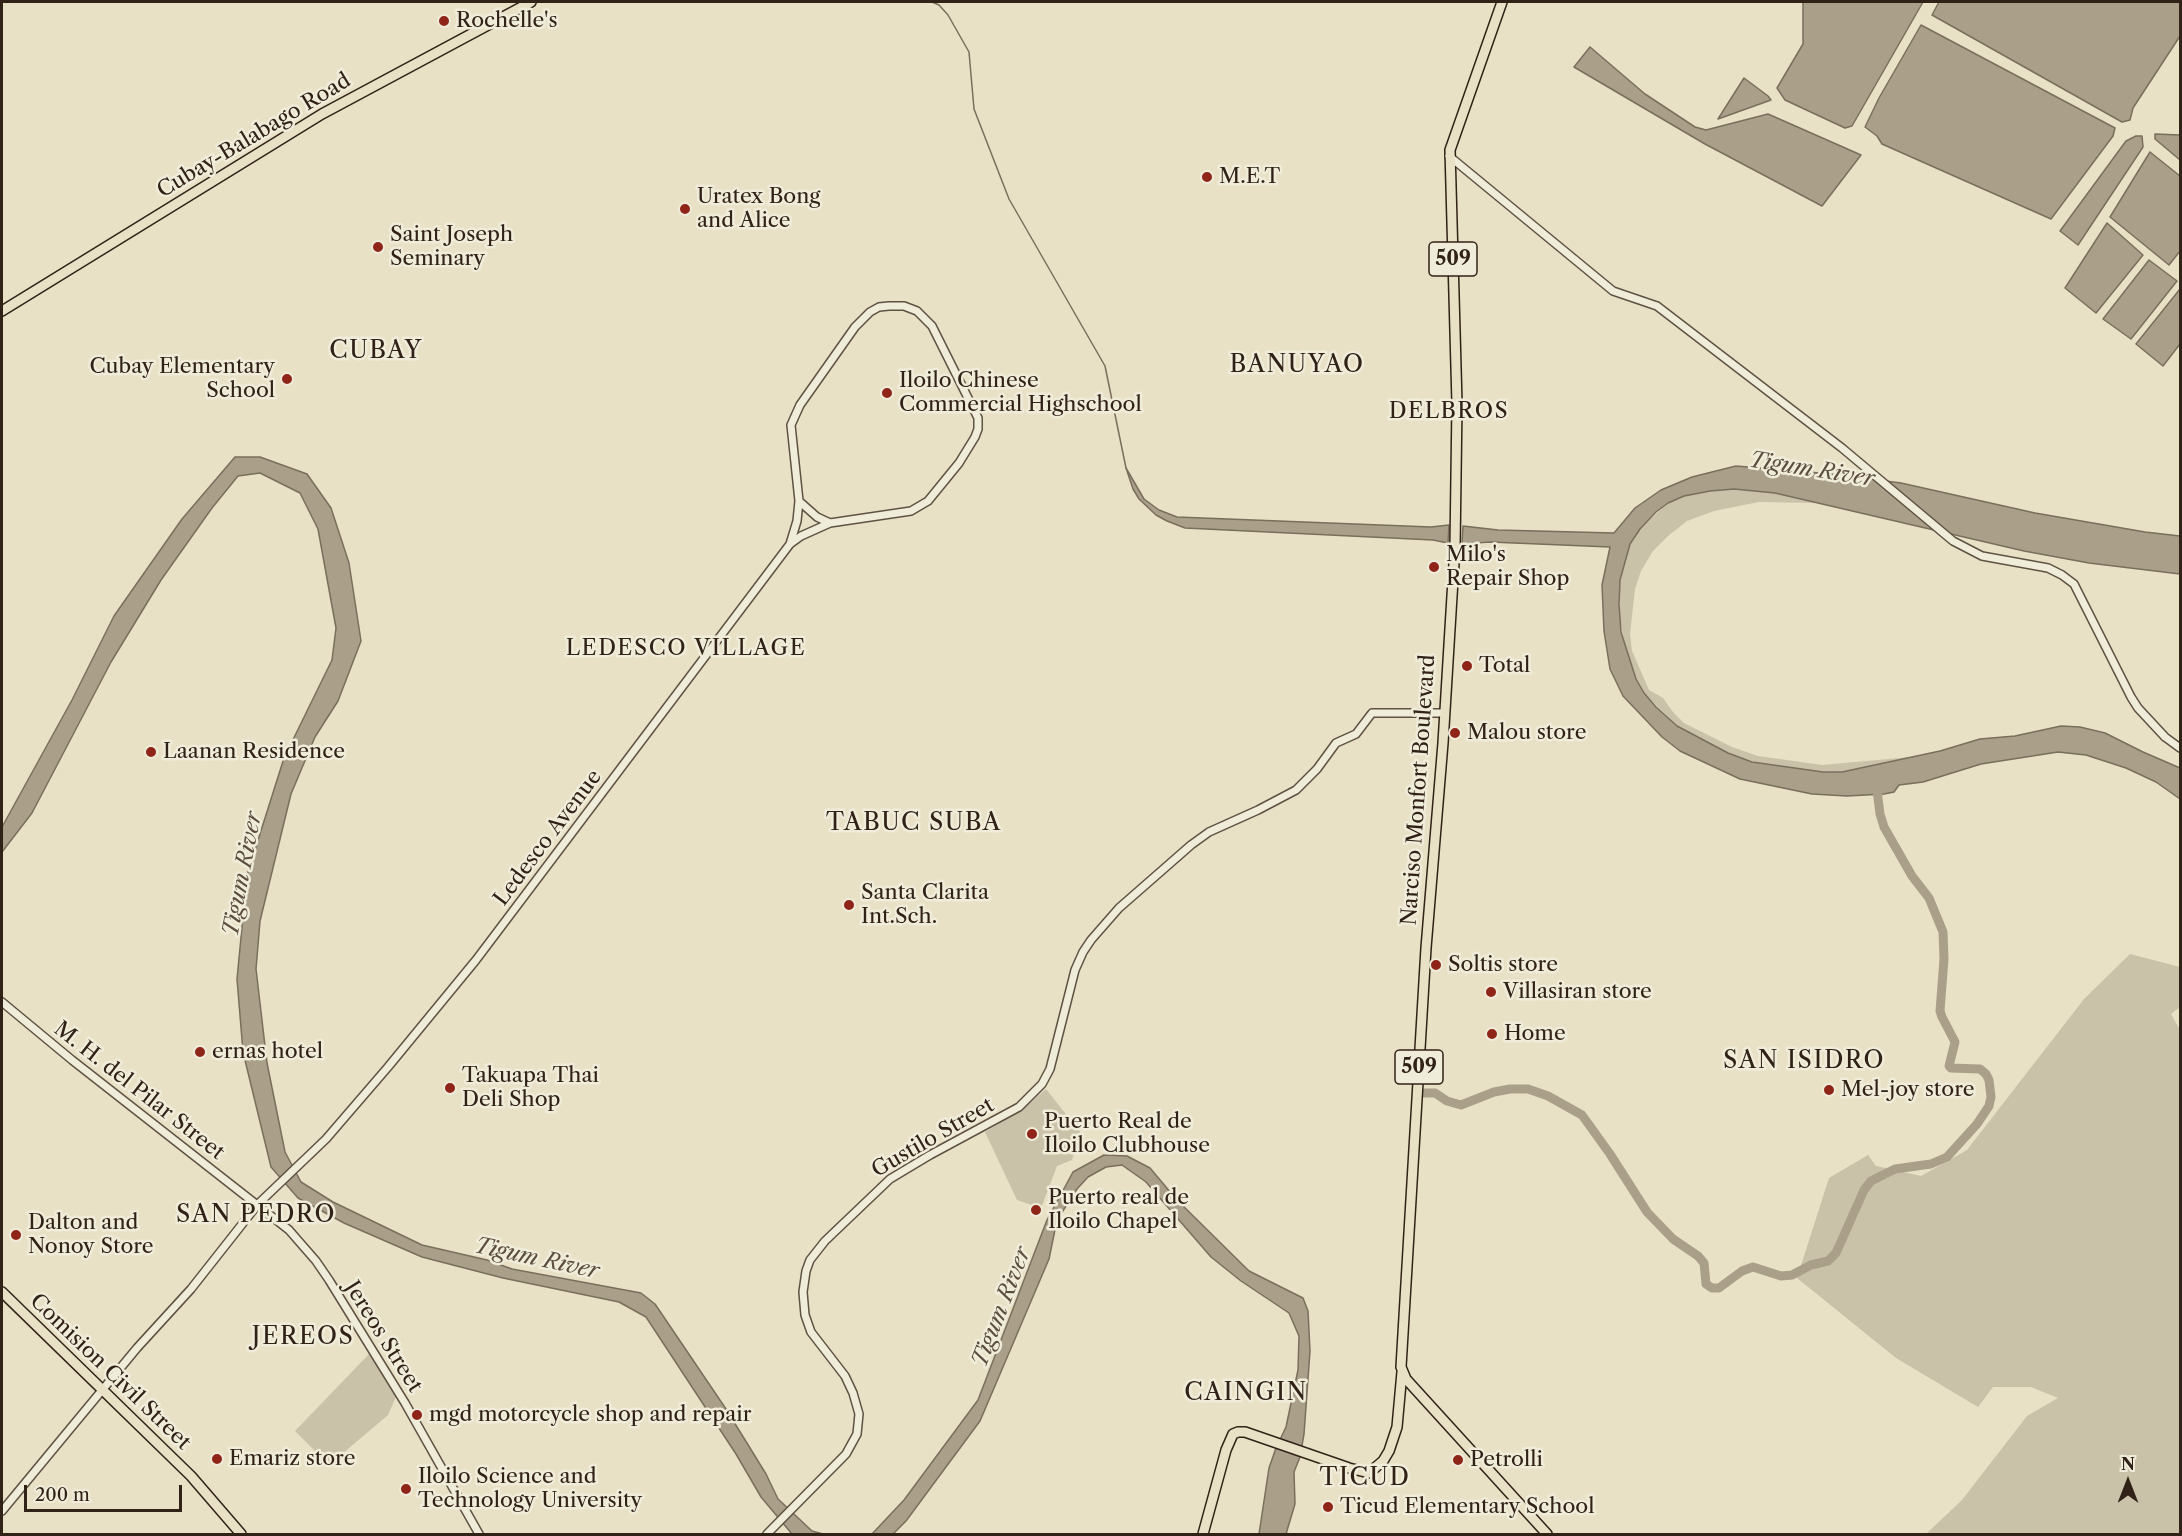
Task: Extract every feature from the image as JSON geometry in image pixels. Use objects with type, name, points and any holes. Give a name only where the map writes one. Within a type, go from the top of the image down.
[{"type":"main road","name":"Cubay-Balabago Road","points":[[2,311],[321,114],[531,2]]},
{"type":"main road","name":"Narciso Monfort Boulevard","points":[[1203,1534],[1226,1450],[1233,1434],[1245,1432],[1369,1473],[1383,1461],[1397,1427],[1426,948],[1443,743],[1455,547],[1458,469],[1449,150],[1502,2]]},
{"type":"main road","name":"Comision Civil Street","points":[[2,1292],[194,1478],[241,1534]]},
{"type":"main road","points":[[1402,1372],[1547,1534]]},
{"type":"street","points":[[1449,156],[1613,291],[1657,306],[1765,387],[1876,476],[1953,542],[1982,556],[2048,568],[2074,584],[2135,703],[2165,737],[2181,748]]},
{"type":"street","points":[[904,306],[917,311],[932,326],[974,409],[978,418],[978,429],[959,463],[928,501],[911,511],[830,523],[801,536],[790,544],[799,501],[791,425],[802,402],[855,327],[870,312],[879,307],[904,306]]},
{"type":"street","points":[[799,501],[817,516],[830,523]]},
{"type":"street","name":"Ledesco Avenue","points":[[2,1511],[137,1348],[191,1289],[258,1204],[321,1143],[388,1067],[476,960],[790,544]]},
{"type":"street","name":"Gustilo Street","points":[[768,1534],[846,1454],[856,1434],[859,1414],[845,1376],[814,1338],[805,1315],[803,1292],[806,1271],[810,1260],[825,1241],[880,1187],[930,1155],[1019,1107],[1042,1084],[1050,1069],[1075,970],[1083,952],[1119,908],[1173,861],[1209,832],[1296,790],[1317,770],[1336,743],[1356,734],[1372,713],[1444,713]]},
{"type":"street","name":"M. H. del Pilar Street","points":[[2,1002],[139,1113],[258,1204]]},
{"type":"street","name":"Jereos Street","points":[[258,1204],[289,1230],[316,1261],[405,1403],[478,1534]]},
{"type":"shaded area","points":[[1803,2],[1923,2],[1852,126],[1845,128],[1785,100],[1777,88],[1803,44]]},
{"type":"shaded area","points":[[1939,2],[2180,2],[2180,36],[2133,108],[2130,120],[2122,122],[1932,15]]},
{"type":"shaded area","points":[[1921,25],[2115,128],[2113,136],[2051,219],[1882,144],[1877,136],[1865,127]]},
{"type":"shaded area","points":[[1590,47],[1645,94],[1695,127],[1706,130],[1768,114],[1861,155],[1822,206],[1705,144],[1574,67]]},
{"type":"shaded area","points":[[1744,78],[1771,100],[1718,119]]},
{"type":"shaded area","points":[[2155,134],[2180,135],[2180,160],[2155,139]]},
{"type":"shaded area","points":[[2142,136],[2143,147],[2078,245],[2060,231],[2126,141]]},
{"type":"shaded area","points":[[2150,152],[2180,176],[2180,251],[2169,265],[2110,217]]},
{"type":"shaded area","points":[[2107,223],[2143,255],[2096,313],[2065,288]]},
{"type":"shaded area","points":[[2149,260],[2177,281],[2131,339],[2103,319]]},
{"type":"shaded area","points":[[2180,289],[2180,344],[2163,366],[2136,344]]},
{"type":"shaded area","points":[[235,457],[260,457],[307,474],[331,508],[349,563],[361,641],[338,701],[315,737],[291,794],[260,921],[256,969],[267,1063],[285,1152],[301,1182],[333,1202],[422,1245],[487,1260],[512,1269],[641,1293],[655,1304],[726,1409],[766,1474],[778,1499],[812,1531],[823,1534],[792,1534],[761,1497],[736,1454],[646,1317],[619,1302],[503,1278],[422,1257],[344,1223],[298,1198],[271,1167],[243,1052],[237,979],[247,875],[284,758],[332,660],[336,628],[318,529],[300,493],[260,473],[238,476],[212,508],[161,580],[111,662],[32,813],[2,852],[2,827],[72,700],[114,616],[182,519]]},
{"type":"shaded area","points":[[1736,466],[1901,483],[2035,513],[2180,536],[2180,574],[2089,563],[2024,551],[1775,493],[1734,489],[1684,496],[1668,503],[1656,512],[1630,544],[1620,580],[1619,604],[1621,632],[1636,679],[1656,707],[1677,726],[1728,753],[1752,762],[1823,772],[1842,772],[1940,751],[1980,739],[2015,736],[2061,726],[2080,727],[2105,733],[2180,768],[2180,799],[2156,782],[2126,768],[2086,755],[2058,752],[1981,764],[1923,782],[1899,785],[1894,792],[1884,794],[1847,796],[1812,794],[1740,779],[1680,751],[1662,737],[1623,696],[1610,669],[1604,631],[1602,585],[1610,547],[1490,542],[1462,544],[1463,526],[1498,530],[1614,533],[1635,508],[1661,490],[1692,477]]},
{"type":"shaded area","points":[[1126,468],[1144,499],[1159,510],[1177,517],[1431,527],[1449,525],[1448,543],[1433,540],[1185,528],[1156,515],[1139,499]]},
{"type":"shaded area","points":[[1734,489],[1775,493],[1817,503],[1759,502],[1714,511],[1687,521],[1653,551],[1641,571],[1635,589],[1630,634],[1632,651],[1649,690],[1663,698],[1684,723],[1732,747],[1758,756],[1822,765],[1911,757],[1842,772],[1804,771],[1764,765],[1728,753],[1677,726],[1644,693],[1636,679],[1625,648],[1620,619],[1620,580],[1630,544],[1640,529],[1668,503],[1684,496]]},
{"type":"shaded area","points":[[2130,954],[2180,967],[2180,1007],[2171,1014],[2180,1030],[2180,1534],[1926,1534],[1962,1500],[2027,1416],[2058,1398],[2031,1387],[1993,1387],[1978,1407],[1896,1358],[1797,1278],[1829,1178],[1868,1155],[1876,1166],[1921,1176],[1967,1150],[2084,999]]},
{"type":"shaded area","points":[[1046,1089],[1080,1132],[1072,1160],[1057,1166],[1041,1208],[1017,1200],[985,1132],[1023,1109]]},
{"type":"shaded area","points":[[1104,1155],[1127,1156],[1150,1168],[1176,1199],[1249,1271],[1303,1298],[1308,1311],[1310,1351],[1304,1434],[1300,1457],[1294,1472],[1295,1504],[1286,1534],[1259,1534],[1269,1468],[1286,1427],[1298,1370],[1299,1336],[1289,1313],[1241,1281],[1211,1257],[1146,1182],[1122,1165],[1106,1167],[1088,1177],[1077,1189],[1057,1220],[1049,1259],[980,1421],[906,1521],[893,1534],[872,1534],[904,1500],[978,1400],[1047,1220],[1073,1172]]},
{"type":"shaded area","points":[[371,1352],[398,1392],[388,1415],[329,1465],[295,1431]]},
{"type":"waterway","points":[[932,2],[939,5],[948,15],[969,52],[974,109],[1009,199],[1105,366],[1126,468]]},
{"type":"waterway","points":[[1425,1093],[1435,1093],[1447,1101],[1461,1105],[1494,1092],[1528,1089],[1548,1096],[1582,1115],[1647,1212],[1673,1239],[1698,1256],[1704,1263],[1706,1284],[1712,1288],[1719,1288],[1742,1271],[1753,1267],[1781,1276],[1792,1275],[1811,1265],[1828,1261],[1836,1253],[1864,1190],[1871,1181],[1895,1169],[1931,1164],[1947,1157],[1977,1124],[1989,1106],[1991,1097],[1989,1080],[1980,1069],[1949,1066],[1955,1042],[1940,1011],[1944,959],[1943,932],[1929,898],[1912,876],[1884,827],[1876,782]]},
{"type":"place","name":"Rochelle's","points":[[444,21]]},
{"type":"place","name":"M.E.T","points":[[1207,177]]},
{"type":"place","name":"Uratex Bong and Alice","points":[[685,209]]},
{"type":"place","name":"Saint Joseph Seminary","points":[[378,247]]},
{"type":"place","name":"Cubay Elementary School","points":[[287,379]]},
{"type":"place","name":"Iloilo Chinese Commercial Highschool","points":[[887,393]]},
{"type":"place","name":"Milo's Repair Shop","points":[[1434,567]]},
{"type":"place","name":"Total","points":[[1467,666]]},
{"type":"place","name":"Malou store","points":[[1455,733]]},
{"type":"place","name":"Laanan Residence","points":[[151,752]]},
{"type":"place","name":"Santa Clarita Int.Sch.","points":[[849,905]]},
{"type":"place","name":"Soltis store","points":[[1436,965]]},
{"type":"place","name":"Villasiran store","points":[[1491,992]]},
{"type":"place","name":"Home","points":[[1492,1034]]},
{"type":"place","name":"ernas hotel","points":[[200,1052]]},
{"type":"place","name":"Takuapa Thai Deli Shop","points":[[450,1088]]},
{"type":"place","name":"Mel-joy store","points":[[1829,1090]]},
{"type":"place","name":"Puerto Real de Iloilo Clubhouse","points":[[1032,1134]]},
{"type":"place","name":"Puerto real de Iloilo Chapel","points":[[1036,1210]]},
{"type":"place","name":"Dalton and Nonoy Store","points":[[16,1235]]},
{"type":"place","name":"mgd motorcycle shop and repair","points":[[417,1415]]},
{"type":"place","name":"Emariz store","points":[[217,1459]]},
{"type":"place","name":"Petrolli","points":[[1458,1460]]},
{"type":"place","name":"Iloilo Science and Technology University","points":[[406,1489]]},
{"type":"place","name":"Ticud Elementary School","points":[[1328,1507]]},
{"type":"district","name":"CUBAY","points":[[376,351]]},
{"type":"district","name":"BANUYAO","points":[[1297,365]]},
{"type":"district","name":"DELBROS","points":[[1449,412]]},
{"type":"district","name":"LEDESCO VILLAGE","points":[[686,649]]},
{"type":"district","name":"TABUC SUBA","points":[[914,823]]},
{"type":"district","name":"SAN ISIDRO","points":[[1804,1061]]},
{"type":"district","name":"SAN PEDRO","points":[[256,1215]]},
{"type":"district","name":"JEREOS","points":[[303,1337]]},
{"type":"district","name":"CAINGIN","points":[[1246,1393]]},
{"type":"district","name":"TICUD","points":[[1365,1478]]},
{"type":"water label","name":"Tigum River","points":[[1812,470]]},
{"type":"water label","name":"Tigum River","points":[[243,874]]},
{"type":"water label","name":"Tigum River","points":[[537,1259]]},
{"type":"water label","name":"Tigum River","points":[[1002,1307]]}]
